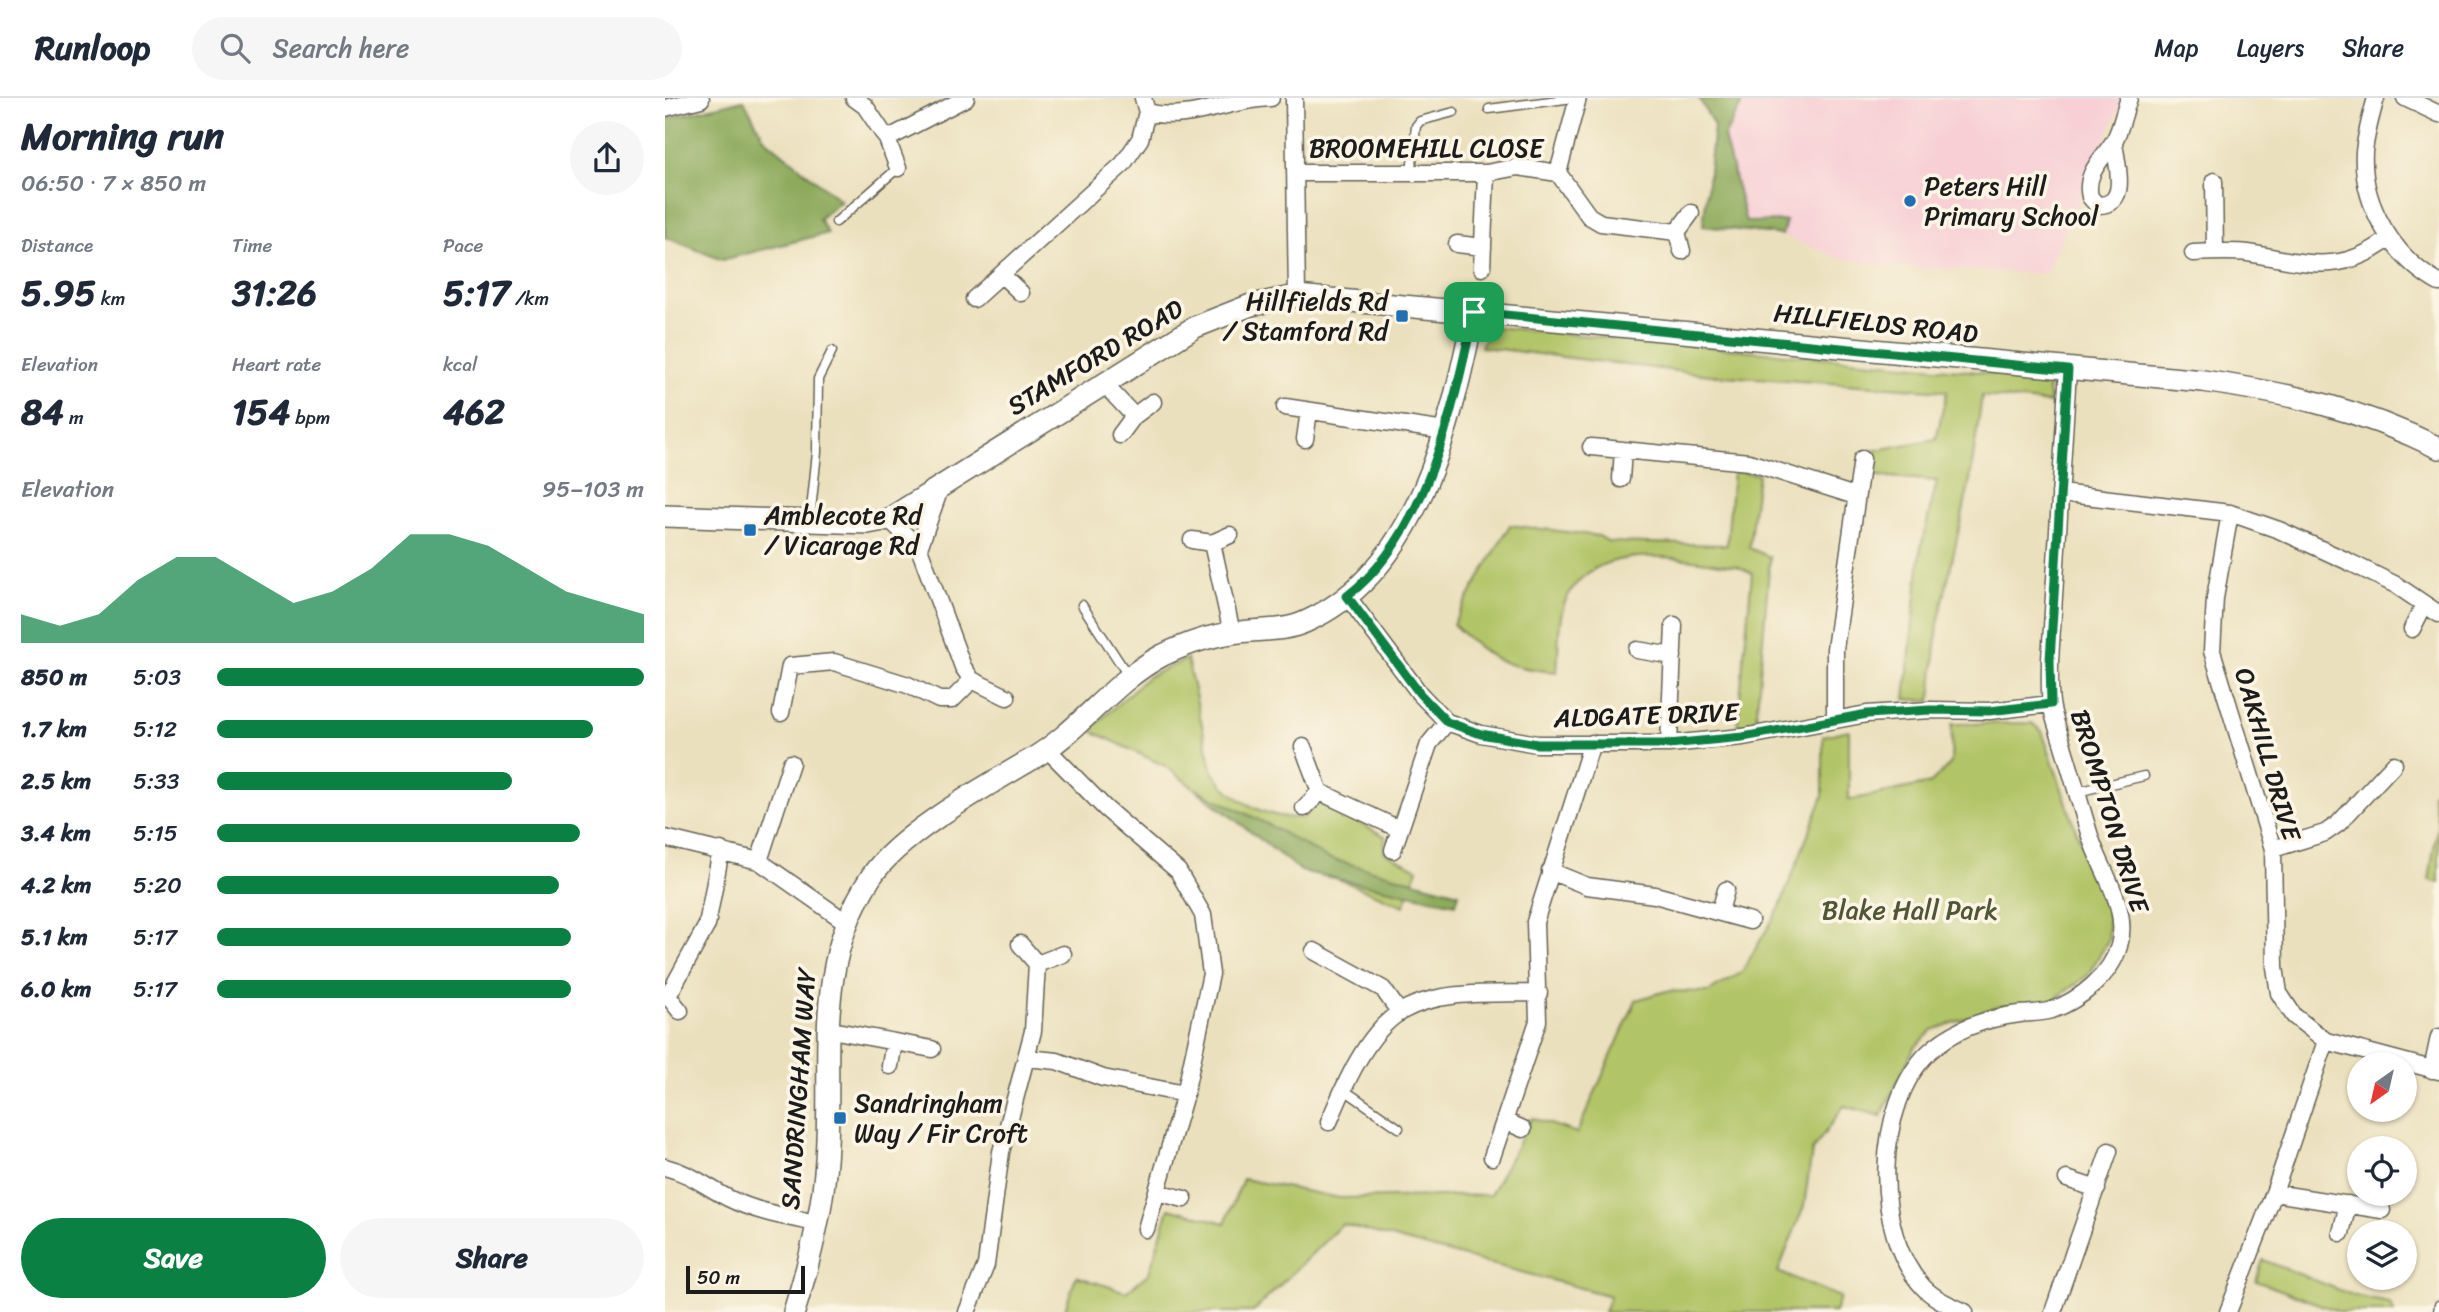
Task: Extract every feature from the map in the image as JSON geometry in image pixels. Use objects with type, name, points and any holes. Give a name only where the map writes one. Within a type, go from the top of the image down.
[{"type":"street","points":[[665,108],[703,98]]},
{"type":"street","points":[[855,98],[865,106],[887,139],[898,169]]},
{"type":"street","points":[[887,139],[966,98]]},
{"type":"street","points":[[974,299],[1123,164],[1140,139],[1145,105],[1162,116],[1251,99],[1271,98]]},
{"type":"street","points":[[1294,98],[1297,296]]},
{"type":"street","name":"BROOMEHILL CLOSE","points":[[1558,173],[1576,98]]},
{"type":"street","points":[[2113,142],[2129,98]]},
{"type":"street","points":[[2376,98],[2366,139],[2365,171],[2373,207],[2390,238],[2418,270],[2439,283]]},
{"type":"street","points":[[2405,98],[2439,114]]},
{"type":"street","name":"BROOMEHILL CLOSE","points":[[1295,173],[1486,173],[1518,167],[1558,173],[1589,216],[1601,223],[1677,232]]},
{"type":"street","points":[[1482,268],[1486,173]]},
{"type":"street","points":[[2214,181],[2215,252]]},
{"type":"street","points":[[1682,251],[1677,232],[1691,213]]},
{"type":"street","points":[[2193,253],[2215,252],[2333,265],[2361,257],[2390,238]]},
{"type":"street","points":[[1457,244],[1483,247]]},
{"type":"street","points":[[1002,275],[1021,293]]},
{"type":"street","name":"HILLFIELDS ROAD","points":[[1297,296],[2203,381],[2290,394],[2352,411],[2439,448]]},
{"type":"street","name":"STAMFORD ROAD","points":[[879,521],[941,486],[1195,327],[1251,305],[1297,296]]},
{"type":"street","name":"SANDRINGHAM WAY","points":[[794,1312],[825,1180],[826,1029],[833,970],[846,922],[874,872],[891,855],[970,795],[1048,750],[1129,677],[1184,646],[1232,633],[1304,623],[1367,581],[1409,524],[1445,431],[1474,312]]},
{"type":"street","name":"BROMPTON DRIVE","points":[[1965,1312],[1924,1288],[1902,1253],[1892,1230],[1888,1137],[1893,1111],[1920,1062],[1945,1039],[1981,1022],[2049,1011],[2065,1004],[2098,981],[2118,949],[2122,929],[2121,912],[2090,839],[2051,704],[2050,660],[2068,370]]},
{"type":"street","points":[[1103,383],[1134,416]]},
{"type":"street","points":[[1119,435],[1134,416],[1153,402]]},
{"type":"street","points":[[1285,407],[1445,431]]},
{"type":"street","points":[[1305,439],[1309,411]]},
{"type":"street","points":[[1591,447],[1749,463],[1855,496]]},
{"type":"street","points":[[1621,480],[1623,450]]},
{"type":"street","points":[[1835,718],[1835,649],[1862,459]]},
{"type":"street","points":[[919,548],[941,486]]},
{"type":"street","points":[[2060,493],[2230,513],[2279,530],[2347,561],[2396,585],[2439,614]]},
{"type":"street","name":"OAKHILL DRIVE","points":[[2230,513],[2215,598],[2212,651],[2273,849],[2275,967],[2279,993],[2294,1016],[2326,1041],[2436,1071]]},
{"type":"street","points":[[665,516],[879,521],[919,548],[963,667],[972,680],[1007,697]]},
{"type":"street","points":[[1192,540],[1212,543],[1230,535]]},
{"type":"street","points":[[1212,543],[1232,633]]},
{"type":"street","name":"ALDGATE DRIVE","points":[[1347,596],[1420,694],[1447,722],[1481,734],[1537,744],[1669,744],[1743,737],[1835,718],[1930,710],[1989,711],[2051,704]]},
{"type":"street","points":[[2412,629],[2424,606]]},
{"type":"street","points":[[1669,744],[1674,625]]},
{"type":"street","points":[[1637,650],[1673,656]]},
{"type":"street","points":[[781,713],[790,667],[797,665],[834,662],[908,685],[939,700],[952,700],[972,680]]},
{"type":"street","points":[[1393,850],[1429,744],[1447,722]]},
{"type":"street","points":[[1492,1157],[1538,1021],[1539,993],[1534,960],[1534,930],[1550,871],[1592,743]]},
{"type":"street","points":[[1303,747],[1320,792],[1399,829]]},
{"type":"street","points":[[1048,750],[1105,808],[1178,871],[1203,915],[1211,974],[1185,1094],[1146,1229]]},
{"type":"street","points":[[759,862],[791,763]]},
{"type":"street","points":[[2273,849],[2325,833],[2338,824],[2394,764]]},
{"type":"street","points":[[1304,808],[1320,792]]},
{"type":"street","points":[[665,838],[721,850],[759,862],[846,922]]},
{"type":"street","points":[[680,1011],[667,997],[707,925],[721,850]]},
{"type":"street","points":[[1550,871],[1587,886],[1655,895],[1750,920]]},
{"type":"street","points":[[1720,911],[1726,890]]},
{"type":"street","points":[[967,1312],[986,1265],[1001,1152],[1027,1058],[1036,1004],[1037,964],[1020,944]]},
{"type":"street","points":[[1314,951],[1383,989],[1399,1013]]},
{"type":"street","points":[[1037,964],[1063,954]]},
{"type":"street","points":[[1329,1122],[1343,1088],[1370,1043],[1399,1013],[1421,1003],[1477,995],[1539,993]]},
{"type":"street","points":[[826,1029],[932,1049]]},
{"type":"street","points":[[2436,1071],[2439,1037]]},
{"type":"street","points":[[2228,1312],[2274,1193],[2326,1041]]},
{"type":"street","points":[[890,1066],[894,1042]]},
{"type":"street","points":[[1027,1058],[1057,1060],[1103,1078],[1185,1094]]},
{"type":"street","points":[[1505,1121],[1523,1129]]},
{"type":"street","points":[[2053,1312],[2109,1151]]},
{"type":"street","points":[[665,1167],[690,1174],[729,1198],[778,1217],[817,1223]]},
{"type":"street","points":[[2067,1179],[2097,1189]]},
{"type":"street","points":[[1157,1192],[1184,1199]]},
{"type":"street","points":[[2274,1193],[2347,1204]]},
{"type":"street","points":[[2341,1233],[2348,1206]]},
{"type":"street","points":[[2359,1206],[2382,1210]]},
{"type":"lane","points":[[1489,109],[1576,98]]},
{"type":"lane","points":[[1411,173],[1416,126],[1420,121],[1454,111]]},
{"type":"lane","points":[[836,222],[898,169]]},
{"type":"lane","points":[[810,520],[817,452],[818,379],[832,351]]},
{"type":"lane","points":[[1082,605],[1129,677]]},
{"type":"lane","points":[[2077,792],[2144,776]]},
{"type":"lane","points":[[1343,1088],[1399,1128]]},
{"type":"lane","points":[[2438,1312],[2439,1305]]},
{"type":"shaded area","name":"Peters Hill Primary School","points":[[1740,98],[2124,98],[2046,274],[1881,266],[1836,257],[1782,235],[1786,221],[1746,223],[1724,137],[1741,105]]},
{"type":"green space","points":[[1699,98],[1740,98],[1741,105],[1724,137],[1746,222],[1786,221],[1782,235],[1703,226],[1714,126]]},
{"type":"green space","points":[[744,100],[764,138],[841,201],[819,219],[828,233],[722,260],[665,237],[665,119]]},
{"type":"green space","points":[[1495,327],[2024,376],[2047,384],[2050,403],[1982,396],[1970,480],[1938,624],[1931,701],[1905,699],[1921,547],[1937,481],[1867,475],[1871,451],[1936,439],[1947,391],[1710,375],[1481,347],[1486,334]]},
{"type":"green space","points":[[1733,471],[1758,474],[1749,548],[1770,557],[1756,722],[1737,729],[1752,573],[1737,566],[1666,557],[1641,557],[1617,560],[1596,568],[1578,581],[1562,610],[1557,672],[1524,668],[1499,660],[1478,647],[1453,624],[1510,525],[1599,536],[1609,542],[1727,545]]},
{"type":"green space","points":[[1187,659],[1213,773],[1221,783],[1241,800],[1264,812],[1303,818],[1319,803],[1385,836],[1384,852],[1418,869],[1404,906],[1284,857],[1165,766],[1090,730],[1147,677]]},
{"type":"green space","name":"Blake Hall Park","points":[[2032,723],[2042,731],[2076,830],[2107,903],[2109,939],[2088,975],[2051,1002],[1998,1006],[1933,1030],[1914,1048],[1881,1116],[1844,1106],[1812,1151],[1804,1206],[1778,1272],[1840,1297],[1835,1312],[1604,1312],[1610,1296],[1342,1224],[1253,1312],[1064,1312],[1076,1276],[1126,1292],[1149,1273],[1169,1208],[1225,1223],[1243,1179],[1340,1198],[1490,1195],[1532,1118],[1577,1133],[1636,1000],[1666,991],[1708,992],[1741,973],[1779,909],[1823,796],[1823,736],[1849,730],[1849,800],[1931,783],[1951,763],[1952,724]]},
{"type":"green space","points":[[2439,786],[2439,883],[2429,880],[2438,822],[2432,794]]},
{"type":"green space","points":[[1196,789],[1269,825],[1327,858],[1459,893],[1456,904],[1301,871]]},
{"type":"green space","points":[[2263,1260],[2355,1296],[2389,1303],[2394,1312],[2340,1312],[2256,1281]]},
{"type":"place","name":"Peters Hill Primary School","points":[[1910,201]]},
{"type":"place","name":"Hillfields Rd / Stamford Rd","points":[[1402,316]]},
{"type":"place","name":"Amblecote Rd / Vicarage Rd","points":[[750,530]]},
{"type":"place","name":"Sandringham Way / Fir Croft","points":[[840,1118]]},
{"type":"route","points":[[1474,312],[2068,370],[2050,660],[2051,704],[1989,711],[1930,710],[1867,714],[1743,737],[1669,744],[1537,744],[1481,734],[1447,722],[1420,694],[1347,596],[1367,581],[1409,524],[1445,431],[1460,380],[1474,312]]}]
